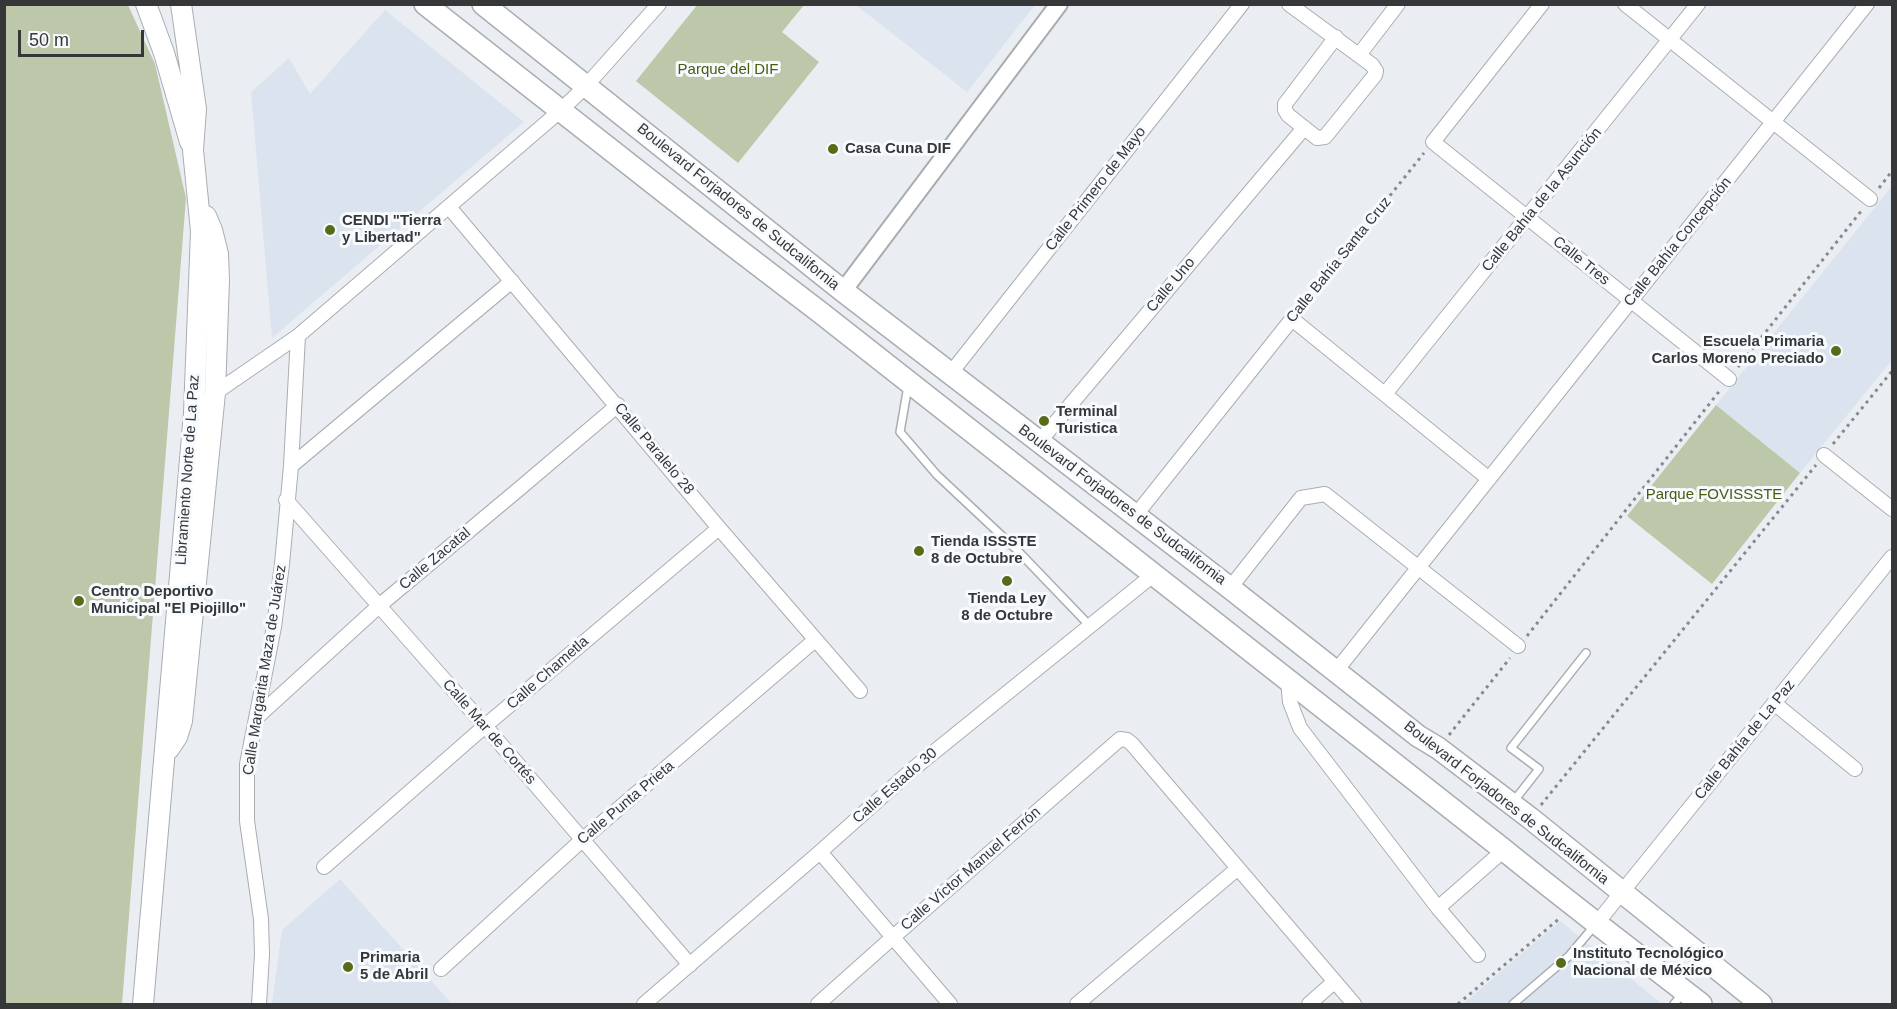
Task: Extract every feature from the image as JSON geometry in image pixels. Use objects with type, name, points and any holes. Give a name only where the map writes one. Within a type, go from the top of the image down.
[{"type":"main road","name":"Libramiento Norte de La Paz","points":[[146,4],[164,53],[193,150]]},
{"type":"main road","name":"Libramiento Norte de La Paz","points":[[143,1005],[194,413],[201,231],[193,150],[196,110],[181,4]]},
{"type":"main road","name":"Boulevard Forjadores de Sudcalifornia","points":[[424,4],[1288,680],[1573,907],[1597,923],[1679,998],[1701,1005]]},
{"type":"main road","name":"Boulevard Forjadores de Sudcalifornia","points":[[483,4],[843,291],[1418,735],[1530,818],[1761,1005]]},
{"type":"main road","points":[[164,757],[177,737],[182,721],[215,393],[218,254],[212,230],[199,202]]},
{"type":"street","points":[[215,393],[298,336],[561,111],[659,4]]},
{"type":"street","points":[[843,291],[1059,4]]},
{"type":"street","name":"Calle Primero de Mayo","points":[[950,374],[1242,4]]},
{"type":"street","points":[[1289,4],[1336,37],[1372,65],[1376,71],[1325,137],[1317,138],[1288,116],[1285,104],[1336,37]]},
{"type":"street","points":[[1359,55],[1398,4]]},
{"type":"street","points":[[1433,142],[1542,4]]},
{"type":"street","points":[[1625,4],[1870,199]]},
{"type":"street","name":"Calle Bahía de la Asunción","points":[[1385,394],[1698,4]]},
{"type":"street","name":"Calle Bahía Concepción","points":[[1336,671],[1867,4]]},
{"type":"street","name":"Calle Uno","points":[[1039,442],[1304,128]]},
{"type":"street","name":"Calle Tres","points":[[1433,142],[1729,379]]},
{"type":"street","name":"Calle Paralelo 28","points":[[449,207],[618,405],[719,528],[860,691]]},
{"type":"street","points":[[291,466],[512,281]]},
{"type":"street","points":[[1292,319],[1489,479]]},
{"type":"street","name":"Calle Bahía Santa Cruz","points":[[1135,516],[1292,319]]},
{"type":"street","name":"Calle Margarita Maza de Juárez","points":[[259,1005],[262,954],[261,919],[247,822],[248,764],[274,627],[282,564],[286,500],[291,466],[298,336]]},
{"type":"street","name":"Calle Zacatal","points":[[256,718],[380,605],[618,405]]},
{"type":"street","points":[[1824,455],[1893,509]]},
{"type":"street","points":[[1230,588],[1301,498],[1325,494],[1518,646]]},
{"type":"street","name":"Calle Mar de Cortés","points":[[286,500],[486,726],[690,965]]},
{"type":"street","name":"Calle Chametla","points":[[324,867],[719,528]]},
{"type":"street","name":"Calle Bahía de La Paz","points":[[1597,923],[1893,557]]},
{"type":"street","name":"Calle Estado 30","points":[[644,1005],[913,769],[1153,575]]},
{"type":"street","name":"Calle Punta Prieta","points":[[441,969],[582,840],[815,640]]},
{"type":"street","points":[[1288,680],[1290,702],[1300,728],[1438,908],[1478,956]]},
{"type":"street","points":[[1774,703],[1855,769]]},
{"type":"street","name":"Calle Víctor Manuel Ferrón","points":[[818,1005],[1120,740],[1127,740],[1237,869]]},
{"type":"street","points":[[1438,908],[1504,850]]},
{"type":"street","points":[[820,852],[950,1005]]},
{"type":"street","points":[[1077,1005],[1237,869],[1354,1005]]},
{"type":"street","points":[[1309,1005],[1335,982]]},
{"type":"lane","points":[[908,382],[900,432],[937,475],[1017,550],[1090,626]]},
{"type":"lane","points":[[1512,804],[1539,769],[1511,748],[1586,653]]},
{"type":"lane","points":[[1513,1005],[1569,956],[1597,923]]},
{"type":"path","name":"Calle Bahía Santa Cruz","points":[[1292,319],[1433,142]]},
{"type":"path","points":[[1438,748],[1893,171]]},
{"type":"path","points":[[1530,818],[1893,371]]},
{"type":"path","points":[[1458,1005],[1573,907]]},
{"type":"shaded area","points":[[856,5],[1035,5],[967,92]]},
{"type":"shaded area","name":"CENDI \"Tierra y Libertad\"","points":[[385,10],[524,122],[272,338],[251,92],[289,58],[310,94]]},
{"type":"shaded area","points":[[1892,186],[1892,360],[1800,473],[1716,405]]},
{"type":"shaded area","name":"Primaria 5 de Abril","points":[[340,879],[452,1004],[272,1004],[282,930]]},
{"type":"shaded area","name":"Instituto Tecnológico Nacional de México","points":[[1560,921],[1662,1004],[1463,1004]]},
{"type":"green space","name":"Centro Deportivo Municipal \"El Piojillo\"","points":[[5,4],[128,5],[155,64],[186,198],[122,1004],[5,1004]]},
{"type":"green space","name":"Parque del DIF","points":[[698,4],[804,5],[782,32],[819,62],[738,163],[636,81]]},
{"type":"green space","name":"Parque FOVISSSTE","points":[[1716,405],[1800,473],[1712,584],[1627,516]]},
{"type":"place","name":"Casa Cuna DIF","points":[[833,149]]},
{"type":"place","name":"CENDI \"Tierra y Libertad\"","points":[[330,230]]},
{"type":"place","name":"Escuela Primaria Carlos Moreno Preciado","points":[[1836,351]]},
{"type":"place","name":"Terminal Turistica","points":[[1044,421]]},
{"type":"place","name":"Tienda ISSSTE 8 de Octubre","points":[[919,551]]},
{"type":"place","name":"Tienda Ley 8 de Octubre","points":[[1007,581]]},
{"type":"place","name":"Centro Deportivo Municipal \"El Piojillo\"","points":[[79,601]]},
{"type":"place","name":"Instituto Tecnológico Nacional de México","points":[[1561,963]]},
{"type":"place","name":"Primaria 5 de Abril","points":[[348,967]]}]
